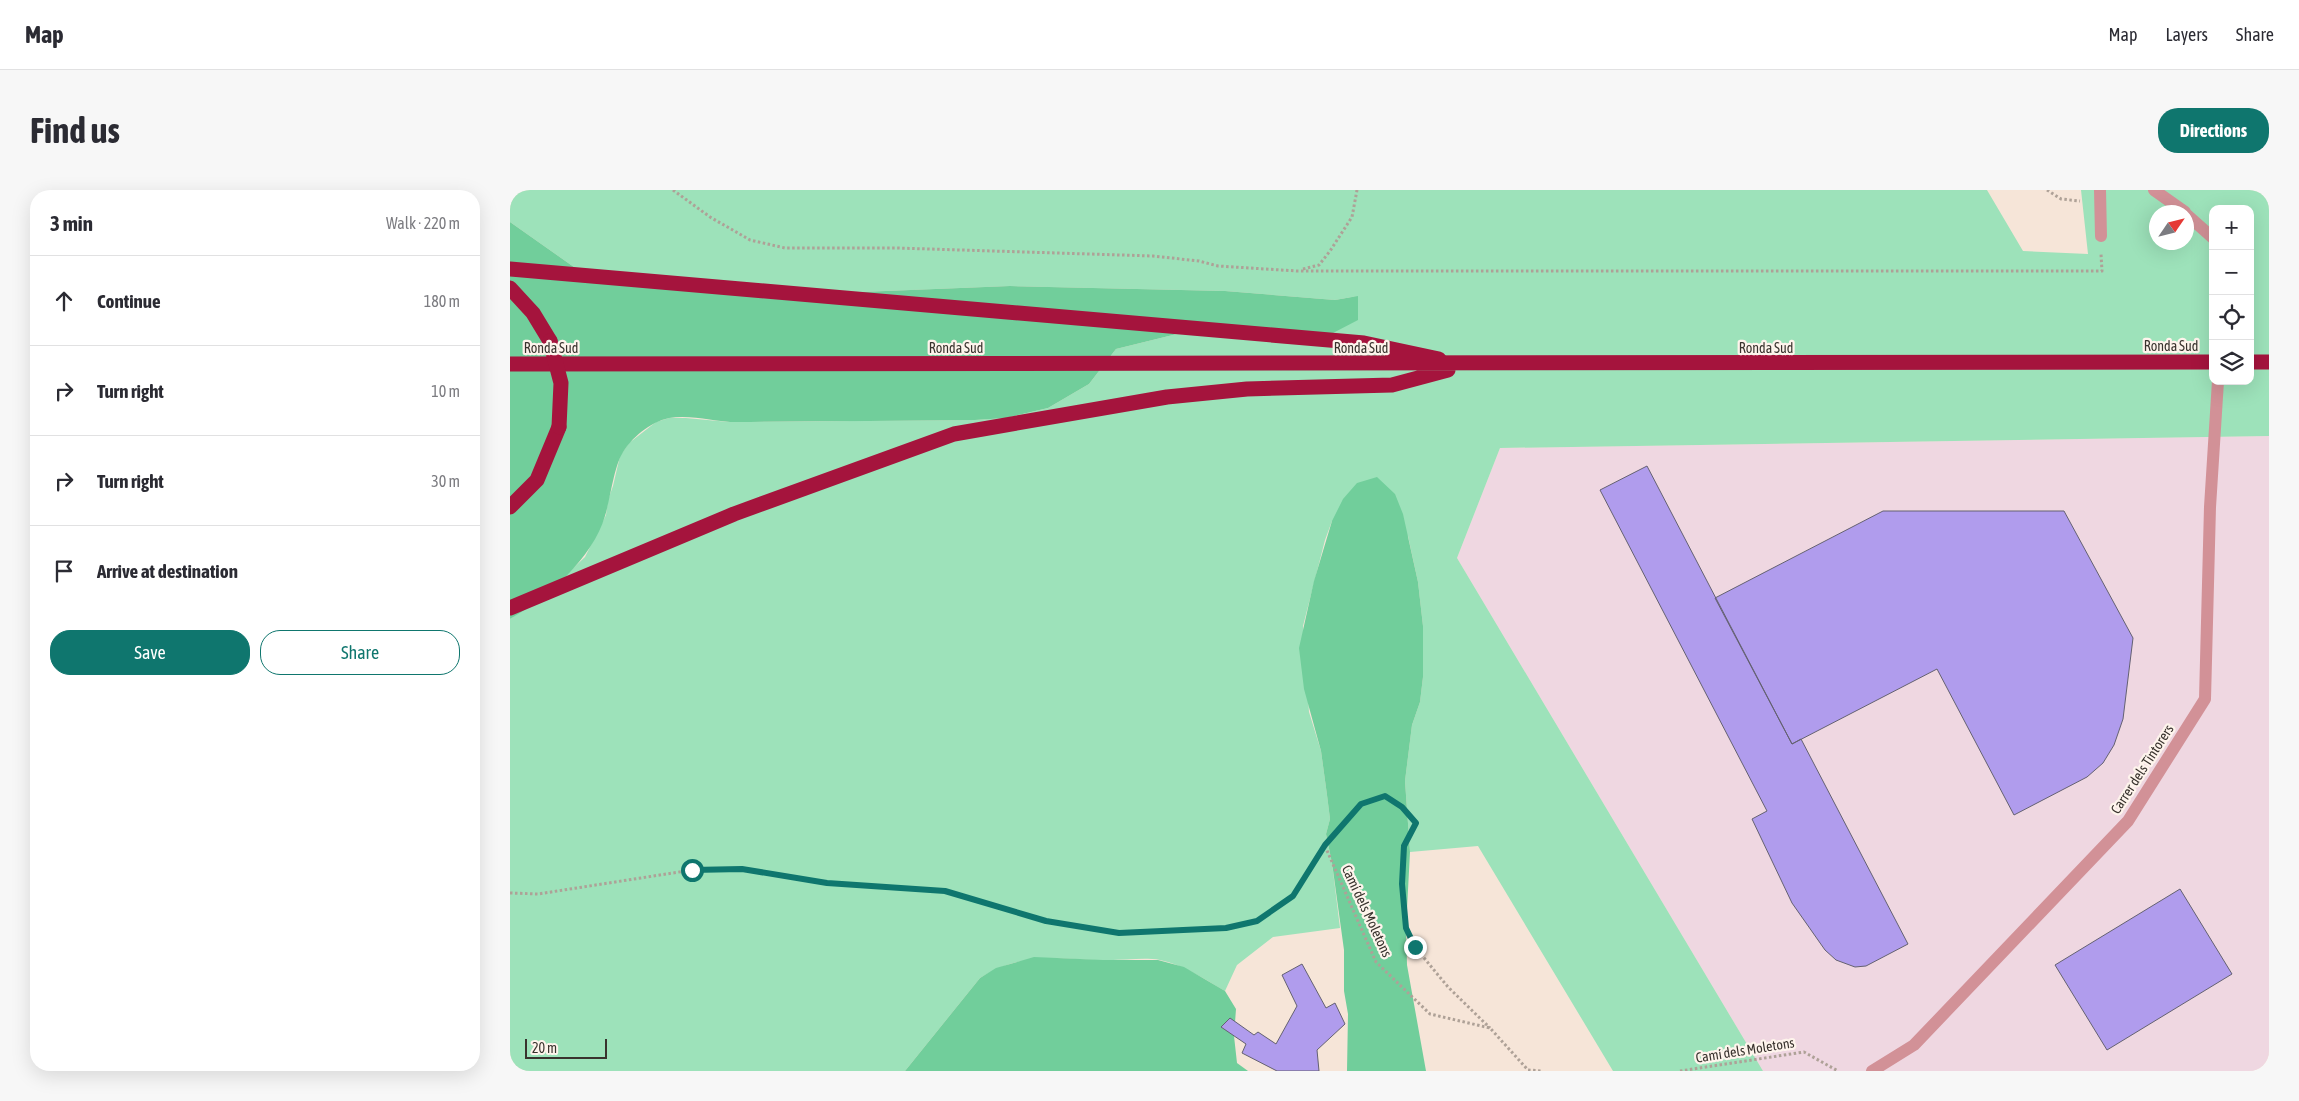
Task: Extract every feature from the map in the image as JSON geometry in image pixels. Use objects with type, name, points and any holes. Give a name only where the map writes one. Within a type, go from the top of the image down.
[{"type":"highway","points":[[510,269],[1364,343],[1467,365]]},
{"type":"highway","points":[[510,288],[533,313],[550,341],[561,383],[559,427],[537,480],[510,507]]},
{"type":"highway","name":"Ronda Sud","points":[[510,364],[1467,365],[2209,362]]},
{"type":"highway","points":[[2254,362],[2269,362]]},
{"type":"highway","points":[[510,608],[734,514],[954,434],[1167,397],[1247,389],[1392,385],[1467,365]]},
{"type":"street","points":[[2154,190],[2175,205]]},
{"type":"street","points":[[2101,195],[2101,236]]},
{"type":"street","points":[[2194,220],[2209,234]]},
{"type":"street","name":"Carrer dels Tintorers","points":[[1871,1070],[1914,1045],[2128,821],[2204,700],[2214,426],[2218,385]]},
{"type":"path","points":[[673,190],[710,217],[750,240],[784,248],[897,248],[1153,256],[1200,261],[1218,266],[1297,271],[2102,271],[2101,236]]},
{"type":"path","points":[[1297,271],[1319,265],[1330,251],[1352,217],[1357,190]]},
{"type":"path","points":[[2047,190],[2061,200],[2101,195]]},
{"type":"path","points":[[510,893],[538,894],[692,870],[742,869],[827,883],[945,891],[1046,921],[1119,933],[1226,928],[1257,921],[1293,896],[1325,845],[1361,804],[1385,796],[1402,807],[1416,823],[1404,846],[1402,884],[1406,928],[1415,947],[1448,986],[1528,1070],[1542,1071]]},
{"type":"path","name":"Camí dels Moletons","points":[[1325,845],[1376,962],[1430,1014],[1490,1028]]},
{"type":"path","name":"Camí dels Moletons","points":[[1680,1071],[1804,1052],[1838,1071]]},
{"type":"shaded area","points":[[2269,436],[2269,1071],[1763,1071],[1457,558],[1500,448]]},
{"type":"green space","points":[[510,190],[1987,190],[2023,251],[2088,254],[2081,190],[2269,190],[2269,436],[1500,448],[1457,558],[1763,1071],[1613,1071],[1478,846],[1410,852],[1405,781],[1412,725],[1420,702],[1423,677],[1423,626],[1418,582],[1408,536],[1332,521],[1325,540],[1303,626],[1309,712],[1321,751],[1330,819],[1326,834],[1332,863],[1340,928],[1273,937],[1237,965],[1225,991],[1186,969],[1160,960],[1040,958],[1011,964],[996,969],[980,978],[905,1071],[510,1071],[510,619],[549,591],[585,557],[606,515],[608,500],[620,456],[629,443],[656,422],[669,418],[729,422],[975,420],[1006,418],[1048,408],[1089,384],[1116,349],[1181,333],[1358,296],[1335,300],[1225,291],[1010,286],[811,294],[581,272],[510,222]]},
{"type":"green space","points":[[510,222],[581,272],[811,294],[1010,286],[1225,291],[1335,300],[1358,296],[1358,320],[1333,333],[1181,333],[1116,349],[1089,384],[1048,408],[1006,418],[975,420],[728,422],[677,417],[662,420],[648,427],[630,442],[622,454],[599,532],[579,562],[539,600],[510,619]]},
{"type":"green space","points":[[1377,477],[1395,494],[1403,514],[1418,582],[1423,626],[1423,677],[1420,702],[1412,725],[1405,781],[1410,852],[1406,928],[1407,965],[1426,1071],[1347,1071],[1348,1014],[1344,991],[1344,950],[1326,834],[1330,819],[1321,751],[1304,689],[1299,648],[1314,581],[1332,521],[1343,499],[1357,483]]},
{"type":"green space","points":[[1034,957],[1158,960],[1184,967],[1225,991],[1236,1009],[1234,1036],[1237,1063],[1248,1071],[905,1071],[980,978],[996,968]]},
{"type":"building","points":[[1647,466],[1792,744],[1801,739],[1908,944],[1866,966],[1855,967],[1836,960],[1825,950],[1792,903],[1752,819],[1767,811],[1600,490]]},
{"type":"building","points":[[1883,511],[2064,511],[2133,638],[2123,719],[2114,745],[2103,763],[2087,777],[2014,815],[1937,669],[1792,744],[1715,598]]},
{"type":"building","points":[[2180,889],[2232,974],[2107,1050],[2055,965]]},
{"type":"building","points":[[1302,964],[1326,1008],[1335,1003],[1345,1024],[1317,1050],[1319,1071],[1277,1071],[1242,1053],[1246,1044],[1221,1027],[1230,1018],[1254,1035],[1258,1032],[1276,1044],[1297,1006],[1282,975]]},
{"type":"route","points":[[692,870],[742,869],[827,883],[945,891],[1046,921],[1119,933],[1226,928],[1257,921],[1293,896],[1325,845],[1361,804],[1385,796],[1402,807],[1416,823],[1404,846],[1402,884],[1406,928],[1415,947]]}]
